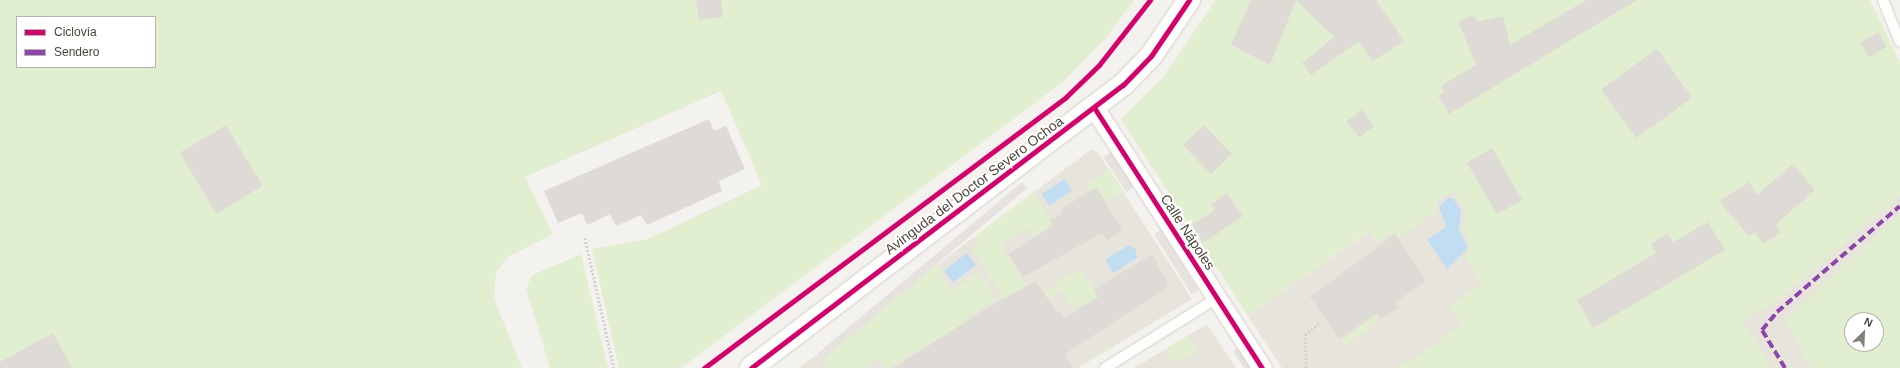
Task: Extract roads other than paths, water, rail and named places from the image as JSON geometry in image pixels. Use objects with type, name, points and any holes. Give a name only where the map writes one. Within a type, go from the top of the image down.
[{"type":"street","name":"Avinguda del Doctor Severo Ochoa","points":[[751,368],[1095,109],[1151,56],[1190,0]]},
{"type":"street","name":"Calle Nápoles","points":[[1095,109],[1262,368]]},
{"type":"lane","points":[[1884,0],[1900,42]]},
{"type":"lane","points":[[1105,368],[1217,298]]},
{"type":"water","points":[[1064,179],[1072,191],[1049,206],[1042,194]]},
{"type":"water","points":[[1448,198],[1453,198],[1461,211],[1459,229],[1468,248],[1447,269],[1427,240],[1446,227],[1439,206]]},
{"type":"water","points":[[1129,245],[1136,249],[1137,258],[1113,273],[1105,260]]},
{"type":"water","points":[[967,253],[976,265],[953,282],[944,270]]}]
